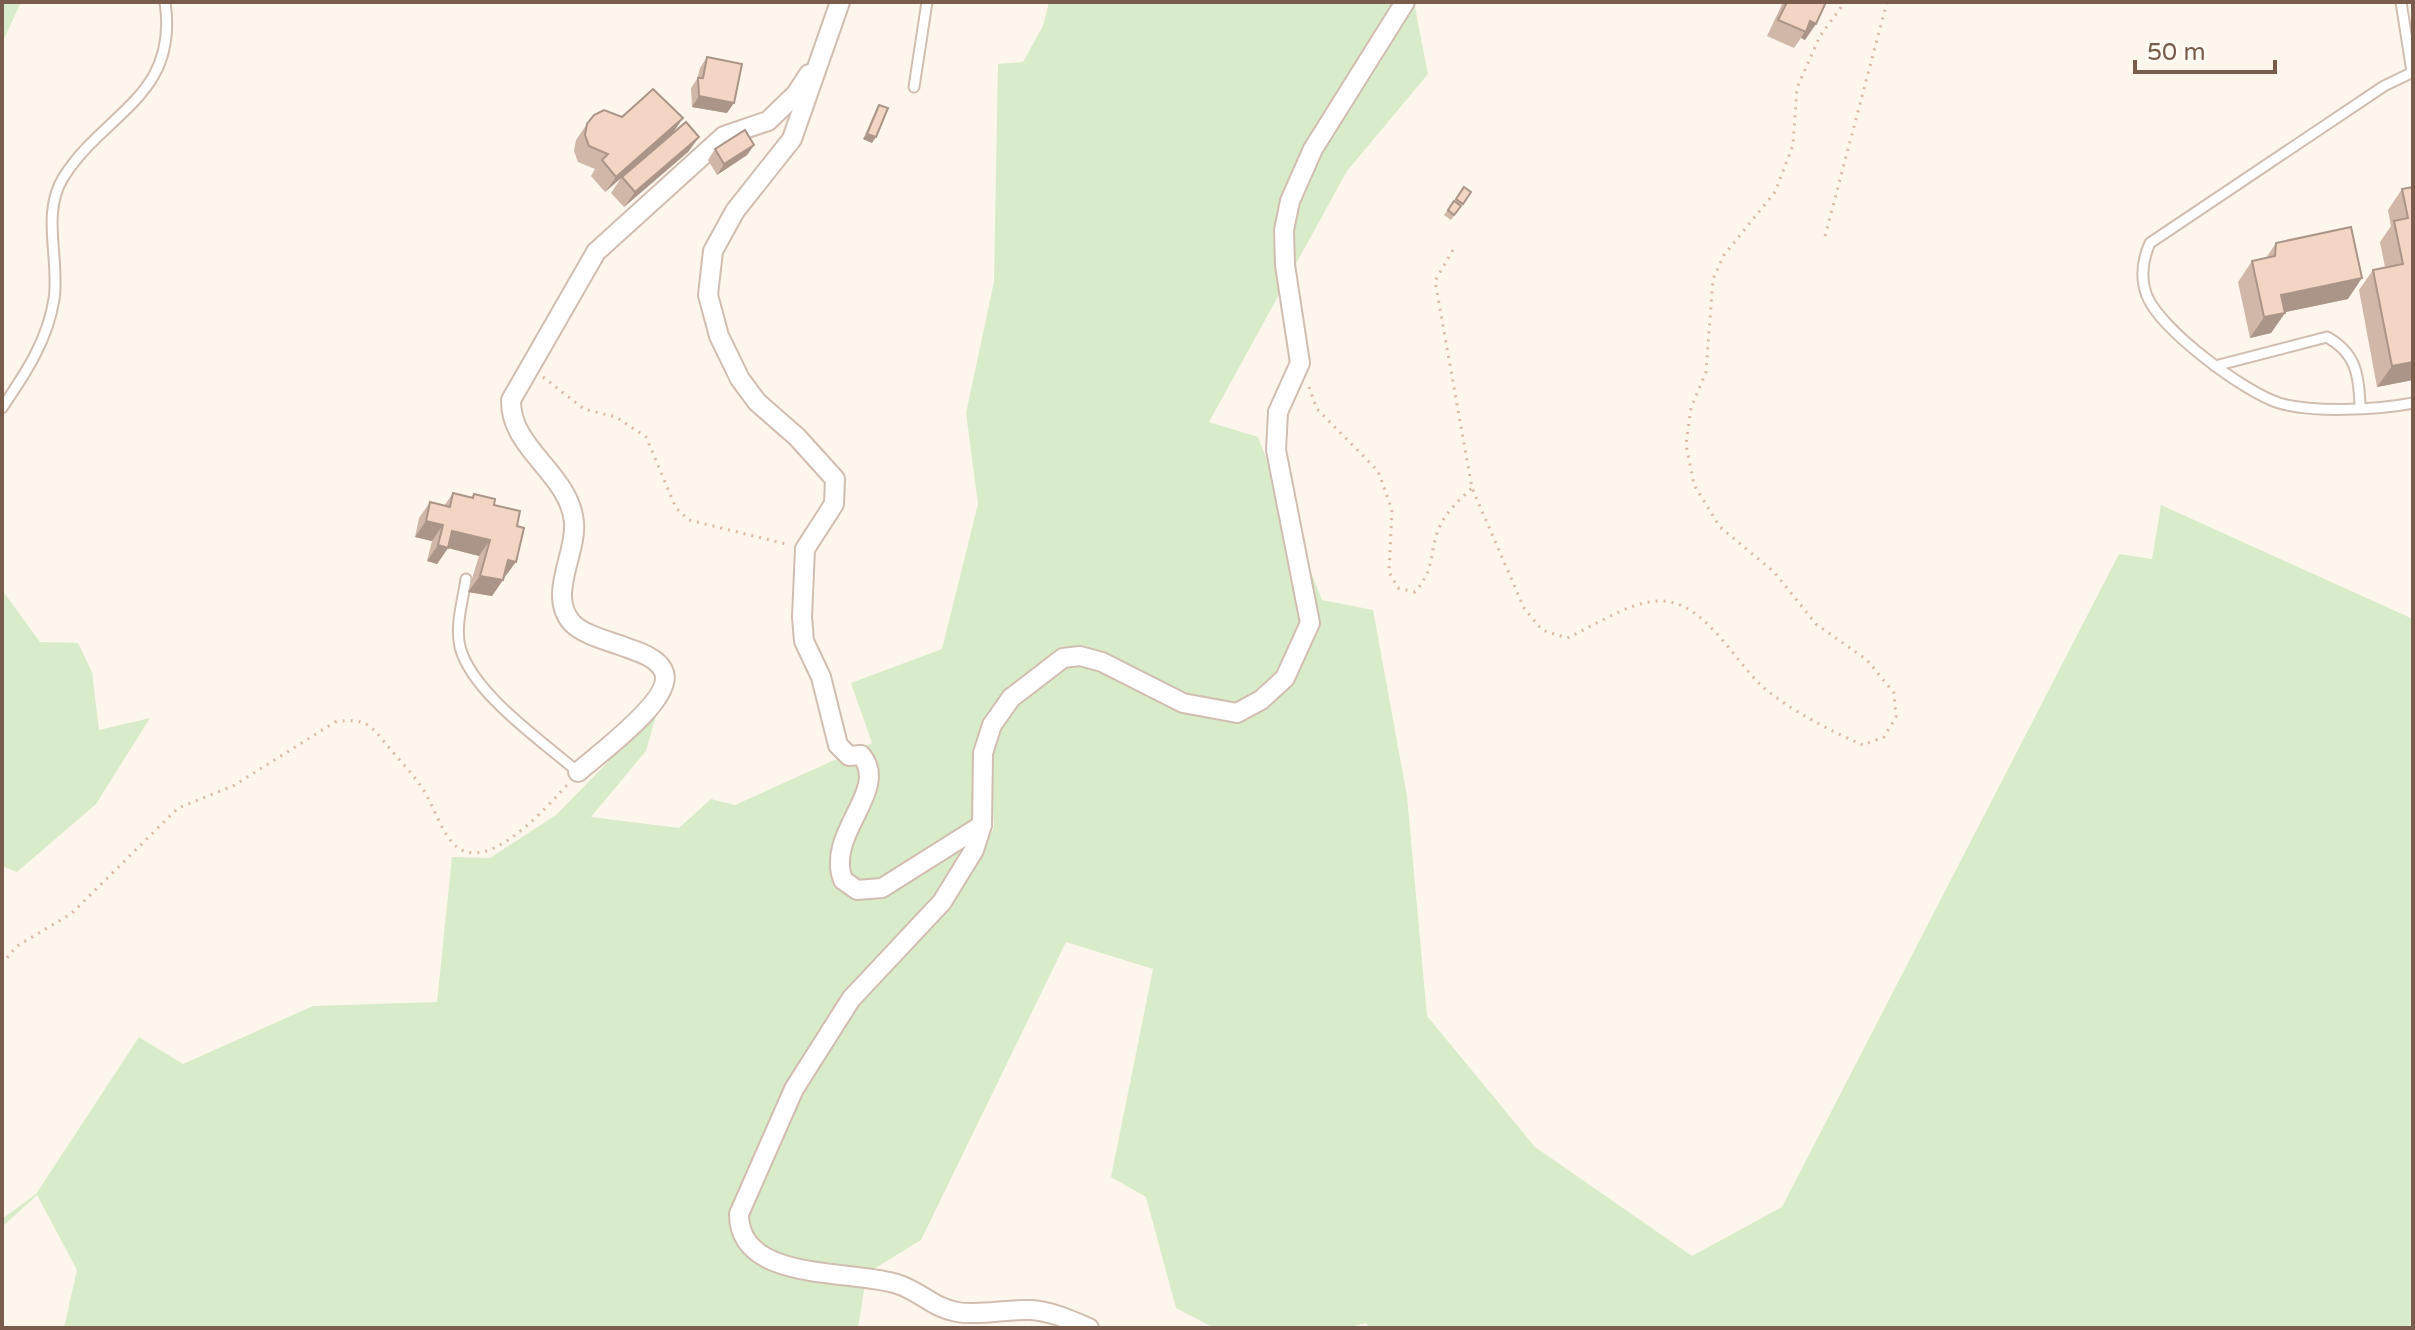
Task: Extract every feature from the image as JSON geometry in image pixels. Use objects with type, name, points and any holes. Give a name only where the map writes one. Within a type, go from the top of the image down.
[{"type":"street","points":[[840,2],[817,61],[808,103],[792,139],[735,211],[713,251],[708,295],[719,336],[740,379],[757,402],[797,437],[835,479],[834,504],[805,549],[804,641],[821,677],[838,745],[849,756],[861,755],[868,764],[869,780],[863,802],[838,852],[843,880],[857,890],[882,888],[982,825]]},
{"type":"street","points":[[1089,1328],[1049,1313],[1029,1310],[961,1313],[936,1307],[917,1292],[896,1284],[780,1266],[762,1256],[739,1229],[742,1203],[794,1089],[851,999],[942,902],[974,850],[982,825],[983,753],[992,725],[1011,698],[1063,658],[1080,656],[1102,662],[1183,703],[1237,713],[1261,700],[1285,678],[1310,623],[1276,450],[1278,412],[1300,363],[1285,265],[1284,230],[1290,201],[1313,149],[1405,2]]},
{"type":"street","points":[[578,772],[656,703],[666,678],[663,667],[649,657],[583,631],[573,623],[563,607],[574,522],[561,487],[511,419],[511,400],[596,252],[724,136],[768,121],[796,94],[817,61]]},
{"type":"lane","points":[[2,408],[43,341],[55,297],[55,204],[63,179],[136,103],[155,77],[167,46],[165,2]]},
{"type":"lane","points":[[914,87],[927,2]]},
{"type":"lane","points":[[2401,2],[2412,72],[2384,86],[2150,243],[2143,258],[2142,281],[2148,300],[2189,346],[2215,366],[2277,402],[2314,408],[2413,403]]},
{"type":"lane","points":[[2215,366],[2327,337],[2343,346],[2353,361],[2359,375],[2360,406]]},
{"type":"lane","points":[[466,579],[459,629],[467,663],[487,691],[578,772]]},
{"type":"path","points":[[1453,250],[1435,281],[1472,488],[1524,608],[1542,630],[1567,638],[1634,606],[1658,601],[1678,604],[1703,621],[1764,688],[1852,741],[1863,745],[1884,737],[1896,717],[1894,693],[1867,660],[1816,624],[1774,572],[1720,527],[1694,485],[1686,444],[1691,408],[1706,372],[1713,279],[1724,255],[1775,192],[1793,145],[1797,88],[1820,36],[1845,2]]},
{"type":"path","points":[[1825,236],[1887,2]]},
{"type":"path","points":[[1300,363],[1317,409],[1378,471],[1392,510],[1389,572],[1398,588],[1415,592],[1429,576],[1437,532],[1451,507],[1472,488]]},
{"type":"path","points":[[531,367],[584,409],[616,417],[646,437],[676,508],[689,520],[805,549]]},
{"type":"path","points":[[2,964],[17,946],[71,914],[178,808],[233,786],[335,722],[355,719],[370,724],[422,787],[455,845],[469,854],[488,852],[539,817],[578,772]]},
{"type":"green space","points":[[2,2],[21,2],[2,43]]},
{"type":"green space","points":[[1049,2],[1414,2],[1428,74],[1347,171],[1209,422],[1258,437],[1322,600],[1373,610],[1407,796],[1427,1016],[1535,1147],[1692,1256],[1782,1207],[2119,554],[2152,559],[2161,505],[2413,619],[2413,1328],[1369,1328],[1366,1323],[1347,1328],[1214,1328],[1176,1308],[1146,1197],[1111,1177],[1153,969],[1066,942],[921,1240],[869,1272],[783,1260],[766,1251],[745,1226],[748,1206],[800,1093],[857,1003],[948,905],[994,828],[990,754],[999,728],[1028,694],[1007,691],[981,739],[976,768],[976,821],[880,881],[858,884],[848,876],[835,877],[837,884],[855,897],[885,894],[969,845],[937,898],[846,995],[788,1086],[732,1212],[736,1235],[746,1252],[761,1263],[802,1276],[865,1284],[858,1328],[64,1328],[77,1270],[37,1195],[2,1227],[2,1219],[36,1194],[139,1037],[183,1064],[313,1006],[437,1002],[452,857],[490,858],[556,815],[657,712],[646,751],[591,817],[679,828],[711,799],[735,805],[872,743],[851,683],[942,649],[978,504],[966,413],[994,282],[998,64],[1023,62],[1043,26]]},
{"type":"green space","points":[[2,590],[40,642],[78,643],[92,672],[99,730],[150,718],[96,804],[17,872],[2,866]]},
{"type":"building","points":[[1787,2],[1826,2],[1816,24],[1810,21],[1806,32],[1778,20]]},
{"type":"building","points":[[707,57],[742,64],[734,103],[699,96],[698,78],[703,78]]},
{"type":"building","points":[[653,89],[683,118],[616,177],[602,160],[608,154],[589,146],[585,135],[587,124],[594,115],[604,110],[622,117]]},
{"type":"building","points":[[879,105],[888,108],[876,137],[867,134]]},
{"type":"building","points":[[686,122],[699,137],[635,192],[622,177]]},
{"type":"building","points":[[745,130],[754,145],[724,164],[715,149]]},
{"type":"building","points":[[1464,187],[1471,192],[1463,204],[1456,199]]},
{"type":"building","points":[[2413,187],[2413,362],[2392,366],[2373,270],[2403,264],[2394,221],[2408,218],[2402,189]]},
{"type":"building","points":[[1454,201],[1461,206],[1454,215],[1448,210]]},
{"type":"building","points":[[2351,227],[2362,278],[2281,295],[2285,313],[2264,317],[2252,261],[2275,256],[2276,243]]},
{"type":"building","points":[[453,493],[495,499],[494,505],[520,511],[517,526],[524,528],[516,562],[508,560],[503,580],[480,576],[490,540],[452,531],[448,548],[438,545],[443,525],[426,521],[430,502],[450,507]]}]
